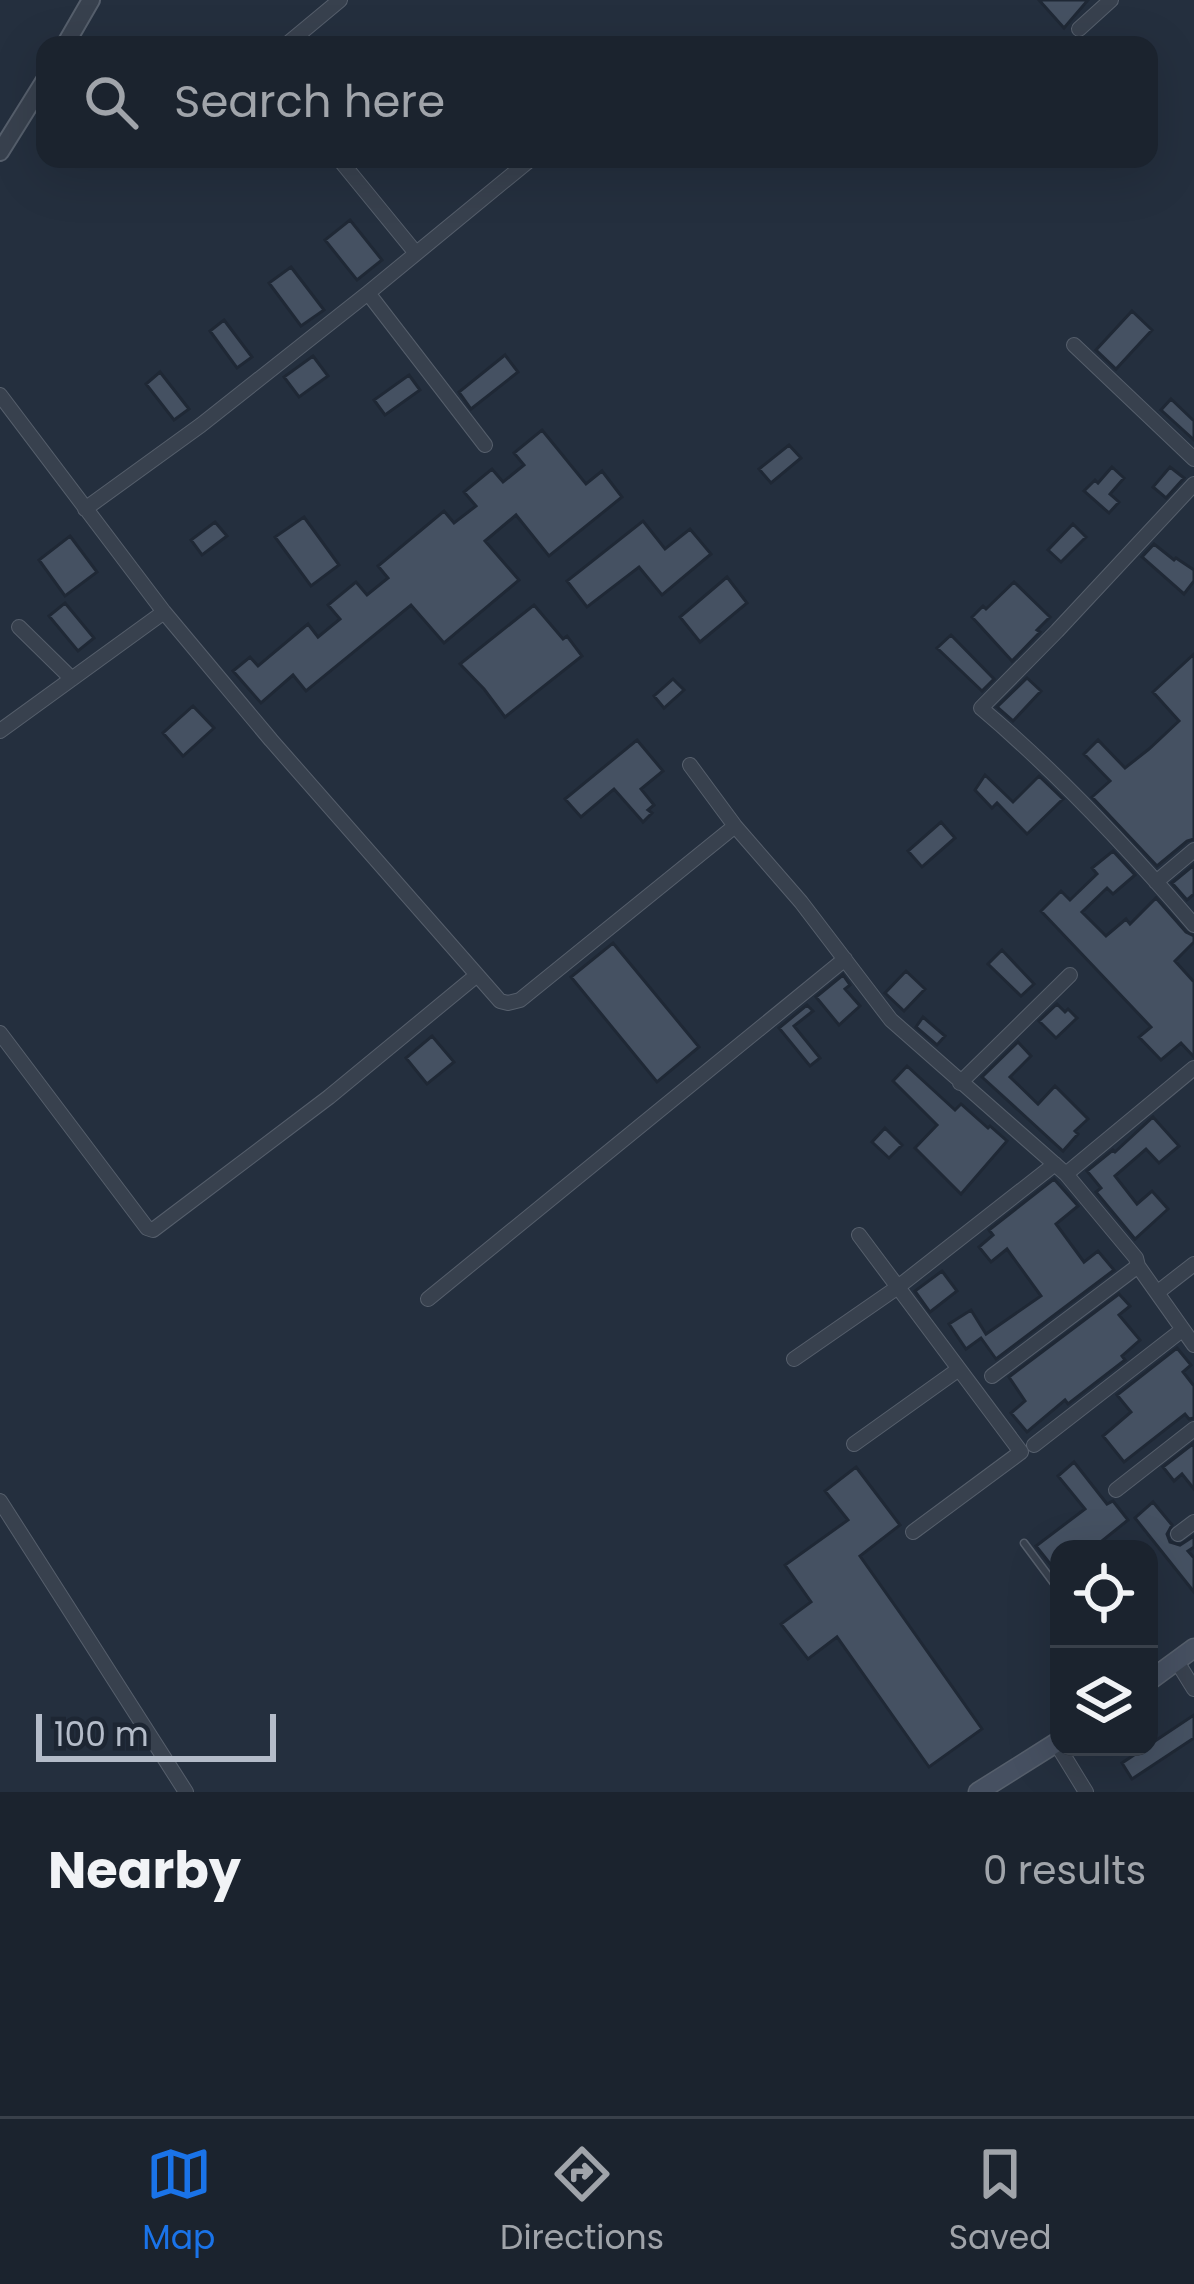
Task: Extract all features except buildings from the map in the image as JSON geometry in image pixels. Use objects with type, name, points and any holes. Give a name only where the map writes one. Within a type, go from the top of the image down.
[{"type":"main road","points":[[1158,1674],[1194,1648]]},
{"type":"main road","points":[[978,1792],[1050,1747]]},
{"type":"street","points":[[70,36],[91,0]]},
{"type":"street","points":[[297,36],[340,0]]},
{"type":"street","points":[[1079,28],[1111,0]]},
{"type":"street","points":[[0,152],[36,94]]},
{"type":"street","points":[[346,168],[415,252]]},
{"type":"street","points":[[85,508],[201,425],[520,168]]},
{"type":"street","points":[[368,293],[485,445]]},
{"type":"street","points":[[1074,345],[1194,458]]},
{"type":"street","points":[[0,395],[164,612],[500,1001],[520,1000],[734,826]]},
{"type":"street","points":[[1194,484],[981,708],[1036,757],[1194,925]]},
{"type":"street","points":[[0,731],[164,612]]},
{"type":"street","points":[[19,627],[72,679]]},
{"type":"street","points":[[690,765],[891,1020],[1060,1169],[1136,1258],[1189,1335],[1034,1444]]},
{"type":"street","points":[[1156,882],[1194,850]]},
{"type":"street","points":[[428,1299],[845,958]]},
{"type":"street","points":[[0,1033],[153,1230],[329,1097],[477,975]]},
{"type":"street","points":[[960,1083],[1070,975]]},
{"type":"street","points":[[794,1359],[1194,1068]]},
{"type":"street","points":[[860,1235],[1021,1452],[914,1532]]},
{"type":"street","points":[[1158,1292],[1194,1264]]},
{"type":"street","points":[[992,1376],[1138,1266]]},
{"type":"street","points":[[854,1444],[959,1369]]},
{"type":"street","points":[[1115,1490],[1194,1429]]},
{"type":"street","points":[[0,1501],[187,1792]]},
{"type":"street","points":[[1178,1534],[1194,1522]]},
{"type":"street","points":[[1176,1660],[1194,1689]]},
{"type":"street","points":[[1066,1756],[1086,1792]]},
{"type":"lane","points":[[1024,1543],[1050,1578]]}]
